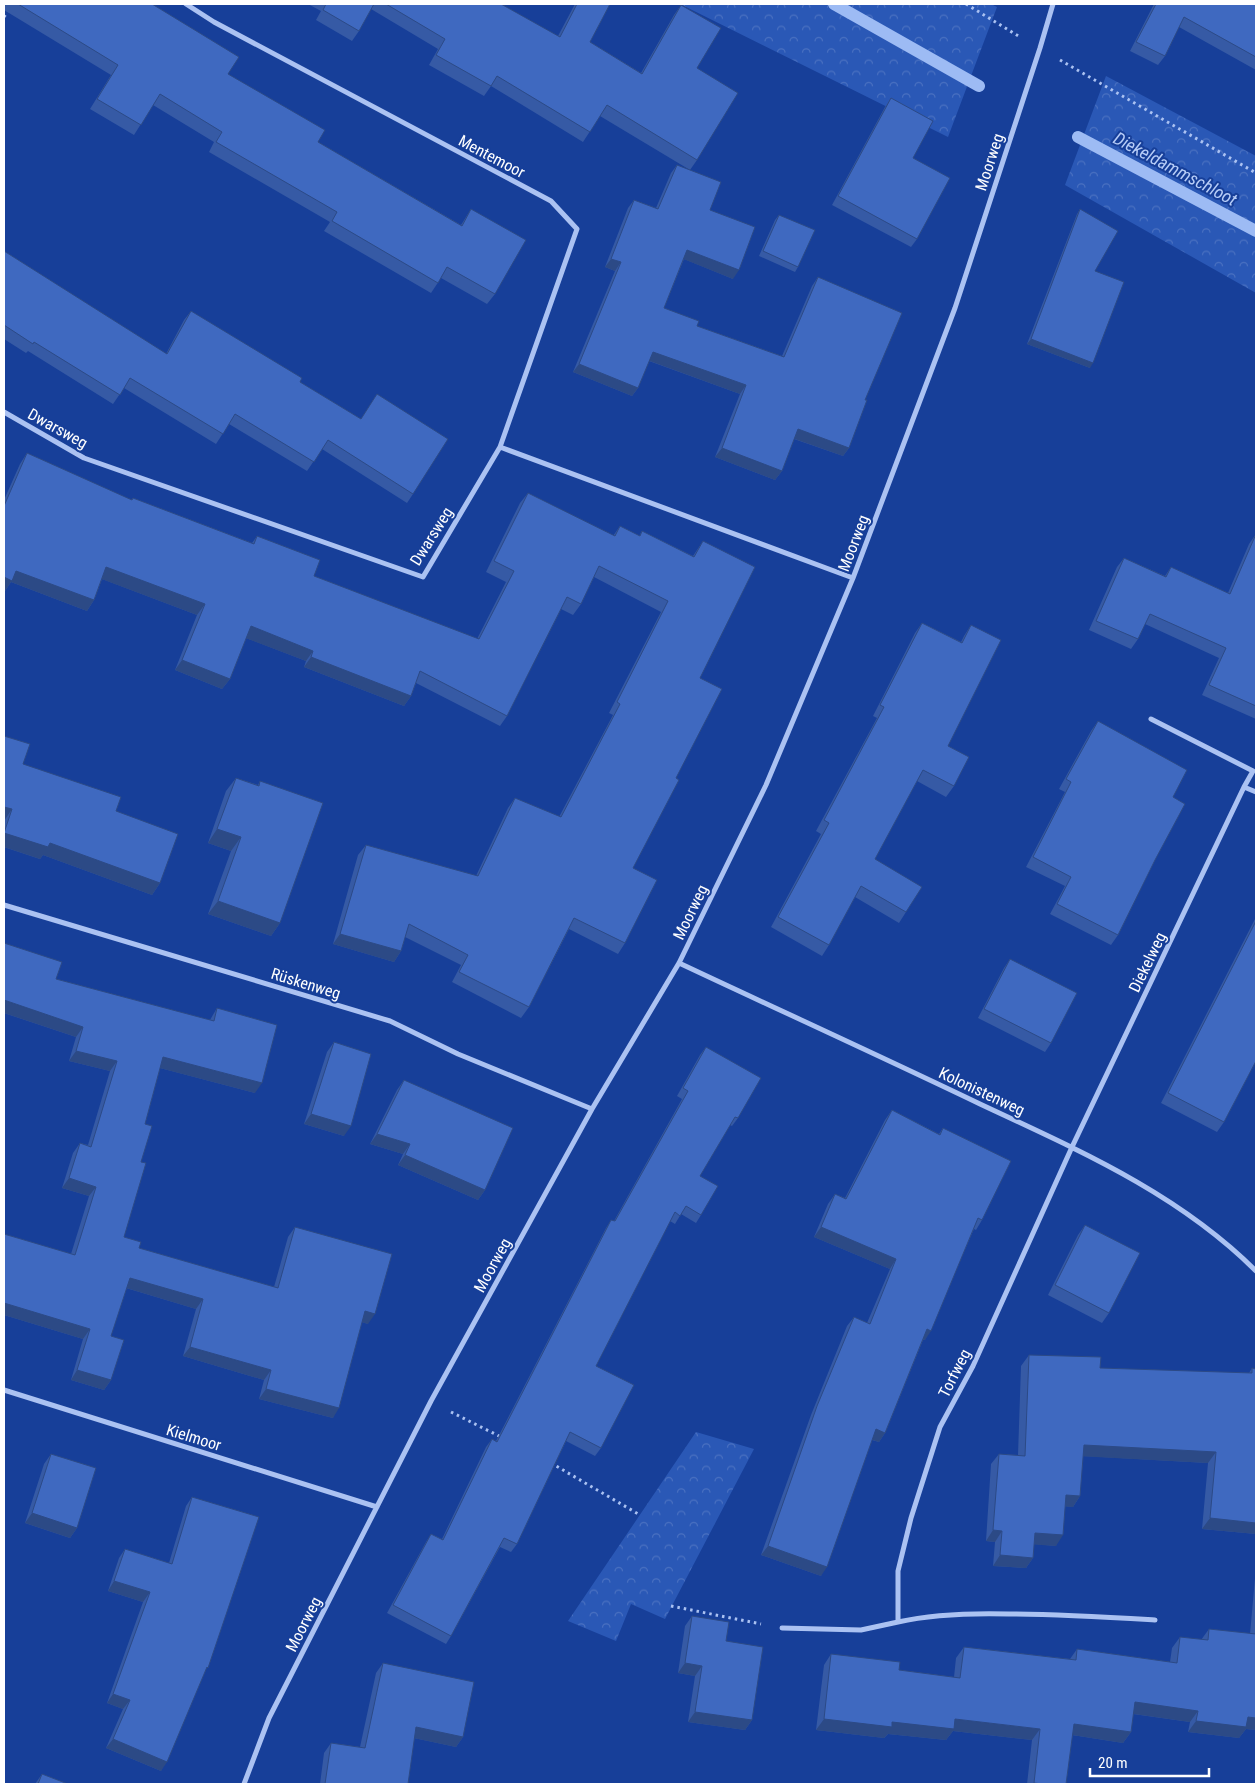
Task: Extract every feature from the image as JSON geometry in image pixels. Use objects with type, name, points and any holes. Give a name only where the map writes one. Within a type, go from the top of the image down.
[{"type":"street","name":"Mentemoor","points":[[186,4],[214,22],[551,202],[577,229],[500,447]]},
{"type":"street","name":"Moorweg","points":[[244,1784],[269,1718],[431,1401],[592,1109],[679,963],[766,785],[853,578],[955,308],[1053,4]]},
{"type":"street","name":"Dwarsweg","points":[[4,412],[84,458],[422,577],[500,447]]},
{"type":"street","points":[[500,447],[853,578]]},
{"type":"street","name":"Diekelweg","points":[[1072,1148],[1253,771],[1151,719]]},
{"type":"street","points":[[1244,787],[1256,792]]},
{"type":"street","name":"Rüskenweg","points":[[4,905],[390,1021],[458,1054],[592,1109]]},
{"type":"street","name":"Kolonistenweg","points":[[679,963],[1101,1162],[1178,1206],[1256,1271]]},
{"type":"street","name":"Torfweg","points":[[898,1622],[898,1571],[911,1518],[940,1427],[973,1366],[1072,1148]]},
{"type":"street","name":"Kielmoor","points":[[4,1390],[377,1507]]},
{"type":"street","points":[[782,1628],[861,1630],[920,1617],[972,1613],[1055,1614],[1155,1620]]},
{"type":"path","points":[[4,17],[12,4]]},
{"type":"path","points":[[966,4],[1256,173]]},
{"type":"path","points":[[431,1401],[509,1442]]},
{"type":"path","points":[[544,1459],[640,1515]]},
{"type":"path","points":[[671,1606],[782,1628]]},
{"type":"green space","points":[[680,4],[991,4],[997,7],[948,137]]},
{"type":"green space","points":[[1106,76],[1256,156],[1256,293],[1065,185]]},
{"type":"green space","points":[[696,1432],[754,1449],[665,1619],[631,1604],[616,1641],[568,1621]]},
{"type":"building","points":[[18,4],[152,4],[239,57],[228,74],[325,130],[318,142],[462,226],[471,209],[526,240],[495,294],[447,267],[438,283],[332,221],[337,212],[216,142],[222,132],[160,94],[141,125],[97,99],[118,65]]},
{"type":"building","points":[[326,4],[374,4],[359,31],[323,10]]},
{"type":"building","points":[[386,4],[501,4],[560,37],[577,4],[610,4],[590,42],[642,74],[681,5],[721,28],[697,68],[738,93],[697,160],[607,105],[590,132],[497,76],[491,86],[436,55],[445,39]]},
{"type":"building","points":[[1156,4],[1256,4],[1256,57],[1184,17],[1165,56],[1136,42]]},
{"type":"building","points":[[891,98],[933,121],[913,158],[950,178],[917,239],[838,196]]},
{"type":"building","points":[[677,165],[721,182],[710,210],[755,227],[739,270],[687,250],[664,308],[699,321],[697,326],[784,357],[818,277],[902,313],[865,400],[867,400],[849,448],[798,429],[782,471],[722,448],[746,385],[653,352],[638,388],[579,364],[621,262],[611,259],[634,200],[658,209]]},
{"type":"building","points":[[1080,209],[1118,231],[1095,271],[1124,282],[1093,363],[1031,339]]},
{"type":"building","points":[[779,215],[815,230],[798,267],[763,251]]},
{"type":"building","points":[[4,251],[167,354],[191,311],[302,378],[300,382],[361,419],[377,394],[448,439],[413,494],[328,440],[314,462],[235,414],[223,434],[130,378],[120,395],[4,325]]},
{"type":"building","points":[[27,453],[132,500],[133,498],[254,544],[257,536],[320,560],[314,576],[479,639],[514,571],[494,561],[528,493],[615,536],[620,526],[640,536],[642,531],[694,557],[703,541],[755,567],[700,678],[722,689],[676,778],[679,780],[633,868],[657,880],[625,943],[574,918],[529,1007],[459,972],[468,955],[409,924],[401,951],[340,934],[366,845],[478,876],[515,798],[561,817],[620,704],[617,702],[668,601],[599,566],[581,604],[567,597],[507,716],[420,671],[411,696],[311,657],[313,651],[251,626],[230,679],[182,660],[205,604],[106,567],[94,600],[16,571],[12,581],[4,577],[4,506]]},
{"type":"building","points":[[1256,534],[1256,706],[1209,685],[1226,648],[1150,614],[1138,639],[1096,621],[1124,558],[1166,577],[1171,567],[1230,594]]},
{"type":"building","points":[[922,623],[962,643],[971,625],[1001,640],[948,746],[969,757],[954,786],[923,770],[875,859],[922,887],[906,912],[861,886],[829,945],[778,917],[829,823],[824,820],[884,707],[880,705]]},
{"type":"building","points":[[1098,721],[1187,770],[1173,797],[1185,804],[1118,935],[1057,904],[1071,877],[1033,857],[1071,782],[1066,779]]},
{"type":"building","points":[[4,736],[30,744],[23,764],[121,797],[116,811],[178,834],[160,883],[50,843],[48,847],[4,833],[12,809],[4,807]]},
{"type":"building","points":[[236,778],[259,786],[260,781],[323,803],[280,923],[218,901],[241,837],[217,829]]},
{"type":"building","points":[[1256,921],[1256,1061],[1224,1122],[1168,1093]]},
{"type":"building","points":[[4,943],[62,962],[56,979],[214,1021],[217,1008],[277,1025],[262,1083],[163,1057],[145,1124],[152,1126],[141,1162],[146,1163],[124,1237],[141,1242],[139,1248],[278,1288],[295,1227],[392,1254],[375,1314],[365,1311],[339,1408],[266,1389],[271,1370],[190,1347],[203,1299],[130,1278],[111,1336],[124,1340],[111,1380],[77,1370],[90,1329],[4,1303],[4,1234],[75,1255],[96,1187],[69,1178],[80,1143],[91,1147],[117,1061],[76,1051],[83,1027],[4,1000]]},
{"type":"building","points":[[1010,959],[1077,993],[1051,1043],[984,1009]]},
{"type":"building","points":[[334,1042],[371,1054],[351,1126],[311,1114]]},
{"type":"building","points":[[706,1047],[761,1078],[738,1118],[735,1117],[700,1176],[718,1186],[701,1215],[686,1206],[680,1216],[675,1212],[596,1366],[634,1385],[601,1448],[570,1432],[517,1544],[504,1538],[451,1636],[393,1605],[431,1534],[443,1540],[492,1439],[497,1442],[611,1220],[615,1221],[688,1091],[683,1088]]},
{"type":"building","points":[[404,1080],[513,1128],[485,1190],[405,1155],[410,1144],[377,1134]]},
{"type":"building","points":[[892,1110],[940,1135],[943,1128],[1011,1161],[982,1220],[978,1218],[931,1331],[927,1329],[885,1433],[876,1429],[827,1567],[768,1546],[817,1406],[854,1317],[870,1324],[896,1259],[821,1227],[835,1194],[846,1199]]},
{"type":"building","points":[[1085,1225],[1140,1253],[1109,1313],[1055,1285]]},
{"type":"building","points":[[1029,1355],[1101,1357],[1100,1368],[1252,1373],[1252,1368],[1256,1369],[1256,1523],[1210,1518],[1216,1452],[1084,1445],[1080,1496],[1066,1495],[1063,1535],[1035,1533],[1033,1558],[1000,1555],[1002,1531],[993,1530],[999,1454],[1025,1456]]},
{"type":"building","points":[[51,1454],[96,1468],[77,1528],[32,1513]]},
{"type":"building","points":[[192,1497],[259,1517],[208,1668],[167,1762],[113,1739],[130,1700],[113,1694],[150,1592],[114,1581],[125,1549],[172,1564]]},
{"type":"building","points":[[692,1616],[729,1622],[726,1641],[763,1647],[752,1720],[695,1712],[702,1666],[685,1663]]},
{"type":"building","points":[[1209,1629],[1256,1634],[1256,1718],[1248,1717],[1246,1727],[1196,1721],[1198,1711],[1135,1702],[1131,1732],[1074,1724],[1066,1784],[1034,1783],[1040,1729],[955,1719],[954,1729],[892,1722],[892,1727],[824,1719],[831,1654],[900,1662],[899,1670],[960,1678],[964,1647],[1076,1660],[1077,1649],[1177,1663],[1180,1637],[1208,1640]]},
{"type":"building","points":[[383,1663],[474,1682],[463,1737],[416,1727],[408,1784],[325,1784],[331,1743],[365,1748]]},
{"type":"building","points":[[42,1774],[68,1784],[38,1784]]},
{"type":"waterway","name":"Diekeldammschloot","points":[[834,4],[979,86]]},
{"type":"waterway","name":"Diekeldammschloot","points":[[1078,137],[1256,231]]}]
